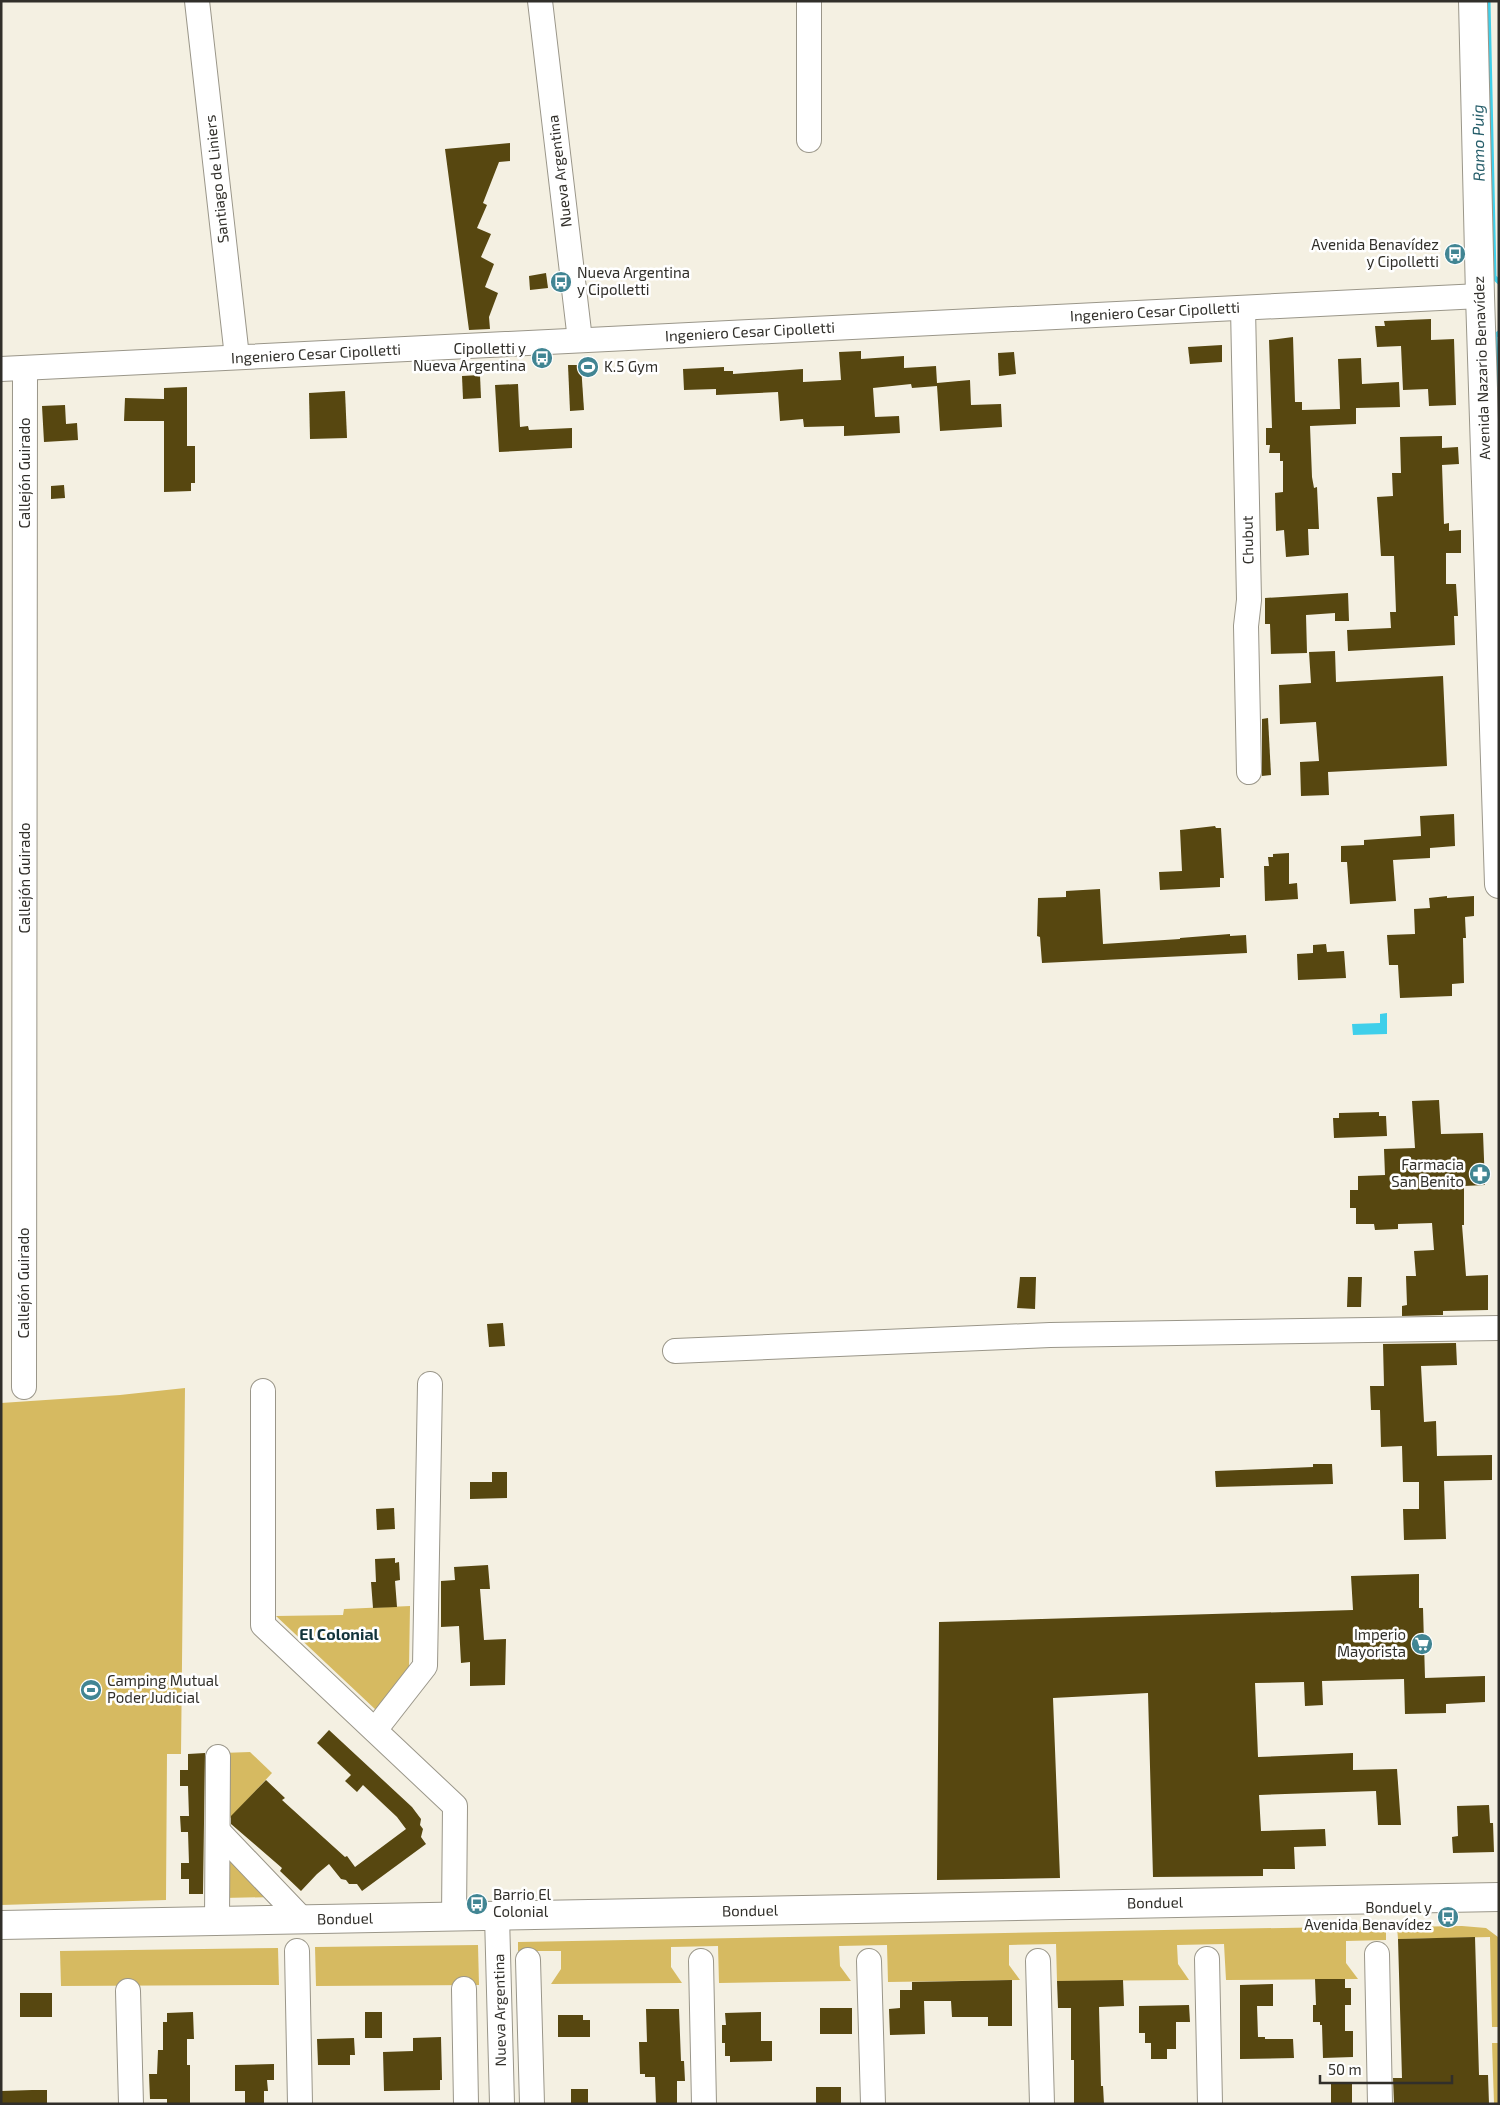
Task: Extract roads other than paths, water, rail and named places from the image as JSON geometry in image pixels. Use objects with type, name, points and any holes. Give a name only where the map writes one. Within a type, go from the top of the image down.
[{"type":"main road","name":"Avenida Nazario Benavídez","points":[[1473,1],[1489,298],[1499,884]]},
{"type":"main road","name":"Bonduel","points":[[1,1925],[1499,1897]]},
{"type":"street","name":"Santiago de Liniers","points":[[197,1],[237,358]]},
{"type":"street","name":"Nueva Argentina","points":[[540,1],[580,340]]},
{"type":"street","points":[[809,1],[809,140]]},
{"type":"street","name":"Ingeniero Cesar Cipolletti","points":[[1,369],[1243,308],[1489,298]]},
{"type":"street","name":"Chubut","points":[[1243,308],[1249,600],[1246,626],[1249,772]]},
{"type":"street","name":"Callejón Guirado","points":[[24,1387],[25,368]]},
{"type":"street","points":[[675,1351],[1050,1335],[1499,1328]]},
{"type":"street","points":[[375,1730],[424,1666],[430,1384]]},
{"type":"street","points":[[263,1392],[263,1625],[456,1806],[454,1916]]},
{"type":"street","points":[[218,1756],[218,1921]]},
{"type":"street","points":[[218,1830],[303,1920]]},
{"type":"street","name":"Nueva Argentina","points":[[497,1916],[502,2104]]},
{"type":"street","points":[[297,1951],[300,2104]]},
{"type":"street","points":[[1376,1954],[1380,2104]]},
{"type":"street","points":[[1207,1959],[1210,2104]]},
{"type":"street","points":[[528,1960],[532,2104]]},
{"type":"street","points":[[700,1961],[704,2104]]},
{"type":"street","points":[[1038,1961],[1042,2104]]},
{"type":"street","points":[[869,1962],[873,2104]]},
{"type":"street","points":[[464,1989],[466,2104]]},
{"type":"street","points":[[128,1991],[131,2104]]},
{"type":"water","points":[[1387,1013],[1387,1034],[1353,1035],[1352,1024],[1380,1023],[1380,1014]]},
{"type":"waterway","name":"Ramo Puig","points":[[1488,1],[1494,277],[1499,282]]},
{"type":"waterway","name":"Ramo Puig","points":[[1497,385],[1495,336],[1499,333]]},
{"type":"place","name":"Avenida Benavídez y Cipolletti","points":[[1455,254]]},
{"type":"place","name":"Nueva Argentina y Cipolletti","points":[[561,282]]},
{"type":"place","name":"Cipolletti y Nueva Argentina","points":[[542,358]]},
{"type":"place","name":"K.5 Gym","points":[[588,367]]},
{"type":"place","name":"Farmacia San Benito","points":[[1480,1174]]},
{"type":"place","name":"Imperio Mayorista","points":[[1422,1644]]},
{"type":"place","name":"Camping Mutual Poder Judicial","points":[[91,1690]]},
{"type":"place","name":"Barrio El Colonial","points":[[477,1904]]},
{"type":"place","name":"Bonduel y Avenida Benavídez","points":[[1448,1917]]},
{"type":"district","name":"El Colonial","points":[[339,1634]]}]
